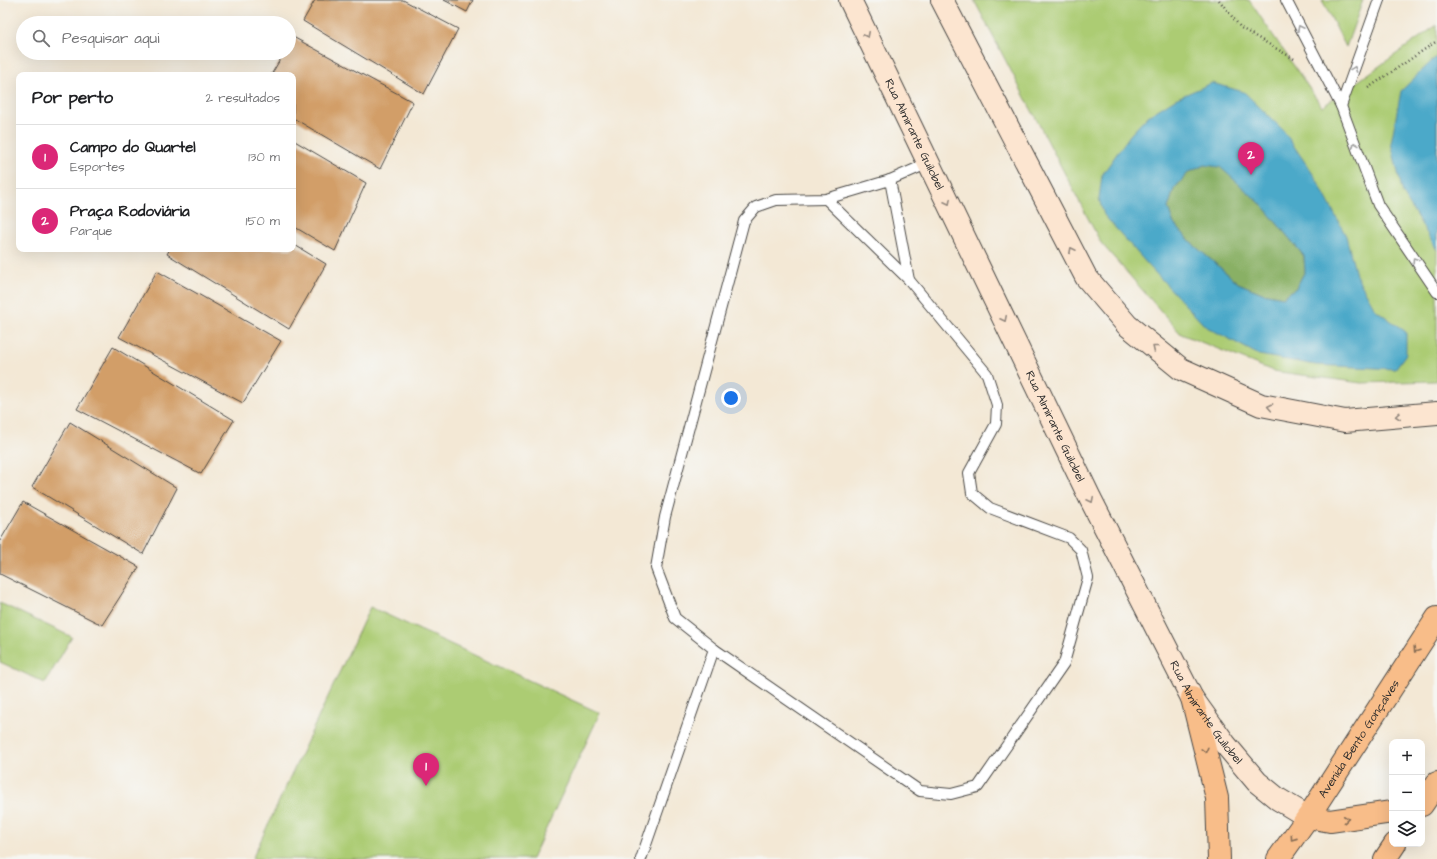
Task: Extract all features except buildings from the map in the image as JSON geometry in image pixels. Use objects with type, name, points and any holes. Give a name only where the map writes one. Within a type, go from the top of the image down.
[{"type":"main road","name":"Rua Almirante Guilobel","points":[[850,0],[1090,498],[1192,698],[1224,744],[1257,782],[1278,799],[1308,817]]},
{"type":"main road","points":[[942,0],[1086,277],[1127,325],[1181,369],[1260,405],[1345,421],[1437,413]]},
{"type":"main road","name":"Avenida Bento Gonçalves","points":[[1278,859],[1308,817],[1437,618]]},
{"type":"main road","points":[[1192,698],[1217,798],[1219,859]]},
{"type":"main road","points":[[1425,800],[1437,783]]},
{"type":"main road","points":[[1308,817],[1330,820],[1389,812]]},
{"type":"main road","points":[[1385,859],[1393,847]]},
{"type":"lane","points":[[1286,0],[1341,106],[1378,205],[1437,292]]},
{"type":"lane","points":[[1341,106],[1379,0]]},
{"type":"lane","points":[[826,199],[909,280],[987,374],[997,405],[996,424],[969,473],[972,493],[990,508],[1068,538],[1081,550],[1088,578],[1064,663],[978,787],[951,794],[920,791],[714,649],[675,618],[656,568],[665,517],[744,221],[756,207],[776,200],[826,199],[890,180],[929,163]]},
{"type":"lane","points":[[890,180],[909,280]]},
{"type":"lane","points":[[641,859],[714,649]]},
{"type":"path","points":[[1219,0],[1241,28],[1325,76]]},
{"type":"path","points":[[1341,106],[1437,42]]},
{"type":"green space","points":[[974,0],[1249,0],[1322,107],[1437,25],[1437,381],[1361,383],[1273,371],[1181,334],[1101,243]]},
{"type":"green space","points":[[1322,0],[1363,0],[1346,47]]},
{"type":"green space","points":[[1204,165],[1220,166],[1261,204],[1304,256],[1305,271],[1296,288],[1283,297],[1262,293],[1238,283],[1196,247],[1174,224],[1168,208],[1174,189],[1188,173]]},
{"type":"green space","points":[[0,603],[72,637],[45,683],[0,662]]},
{"type":"green space","points":[[370,607],[600,713],[532,859],[252,859]]},
{"type":"water","points":[[1437,56],[1437,250],[1403,194],[1391,143],[1401,91]]},
{"type":"water","points":[[1212,83],[1244,92],[1283,130],[1317,180],[1346,236],[1356,275],[1375,309],[1406,332],[1406,354],[1395,369],[1316,365],[1259,355],[1205,326],[1104,215],[1099,199],[1102,175],[1130,135],[1148,116],[1175,99]],"holes":[[[1204,165],[1220,167],[1261,204],[1304,256],[1305,271],[1296,288],[1283,297],[1262,293],[1238,283],[1196,247],[1174,224],[1168,208],[1174,189],[1188,173]]]},
{"type":"place","name":"Praça Rodoviária","points":[[1251,175]]},
{"type":"place","name":"Campo do Quartel","points":[[426,786]]}]
